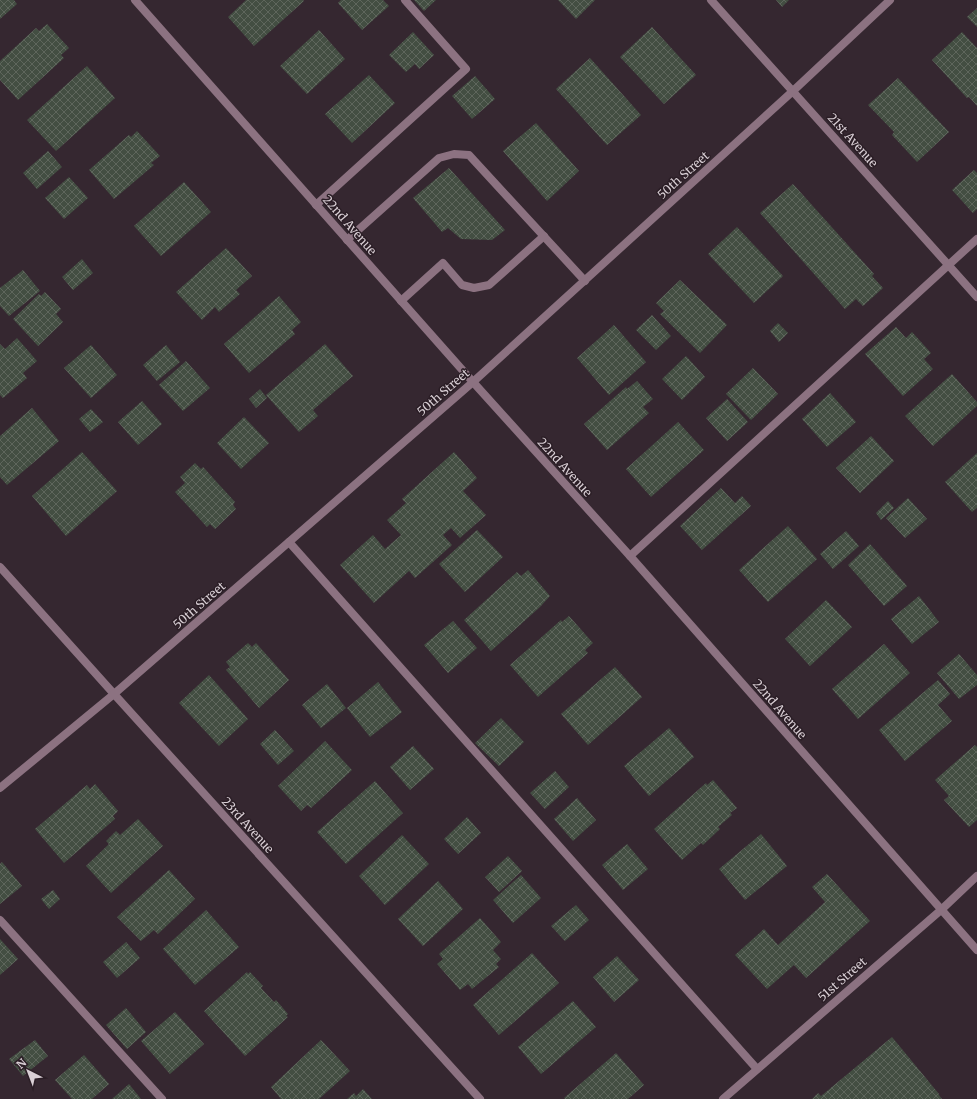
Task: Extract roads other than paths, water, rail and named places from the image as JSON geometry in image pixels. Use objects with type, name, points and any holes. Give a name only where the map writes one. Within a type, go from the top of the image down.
[{"type":"street","name":"22nd Avenue","points":[[135,0],[473,382],[630,556],[977,950]]},
{"type":"street","points":[[316,205],[466,69],[405,0]]},
{"type":"street","name":"21st Avenue","points":[[711,0],[977,297]]},
{"type":"street","name":"50th Street","points":[[0,788],[114,694],[473,382],[793,91],[890,0]]},
{"type":"street","points":[[347,240],[439,158],[454,154],[469,155],[585,281]]},
{"type":"street","points":[[401,301],[443,263],[462,285],[474,288],[489,285],[544,236]]},
{"type":"street","points":[[630,556],[977,239]]},
{"type":"street","points":[[289,542],[757,1069]]},
{"type":"street","name":"23rd Avenue","points":[[0,567],[480,1099]]},
{"type":"street","name":"51st Street","points":[[723,1099],[941,910],[977,876]]},
{"type":"street","points":[[0,920],[162,1099]]}]
